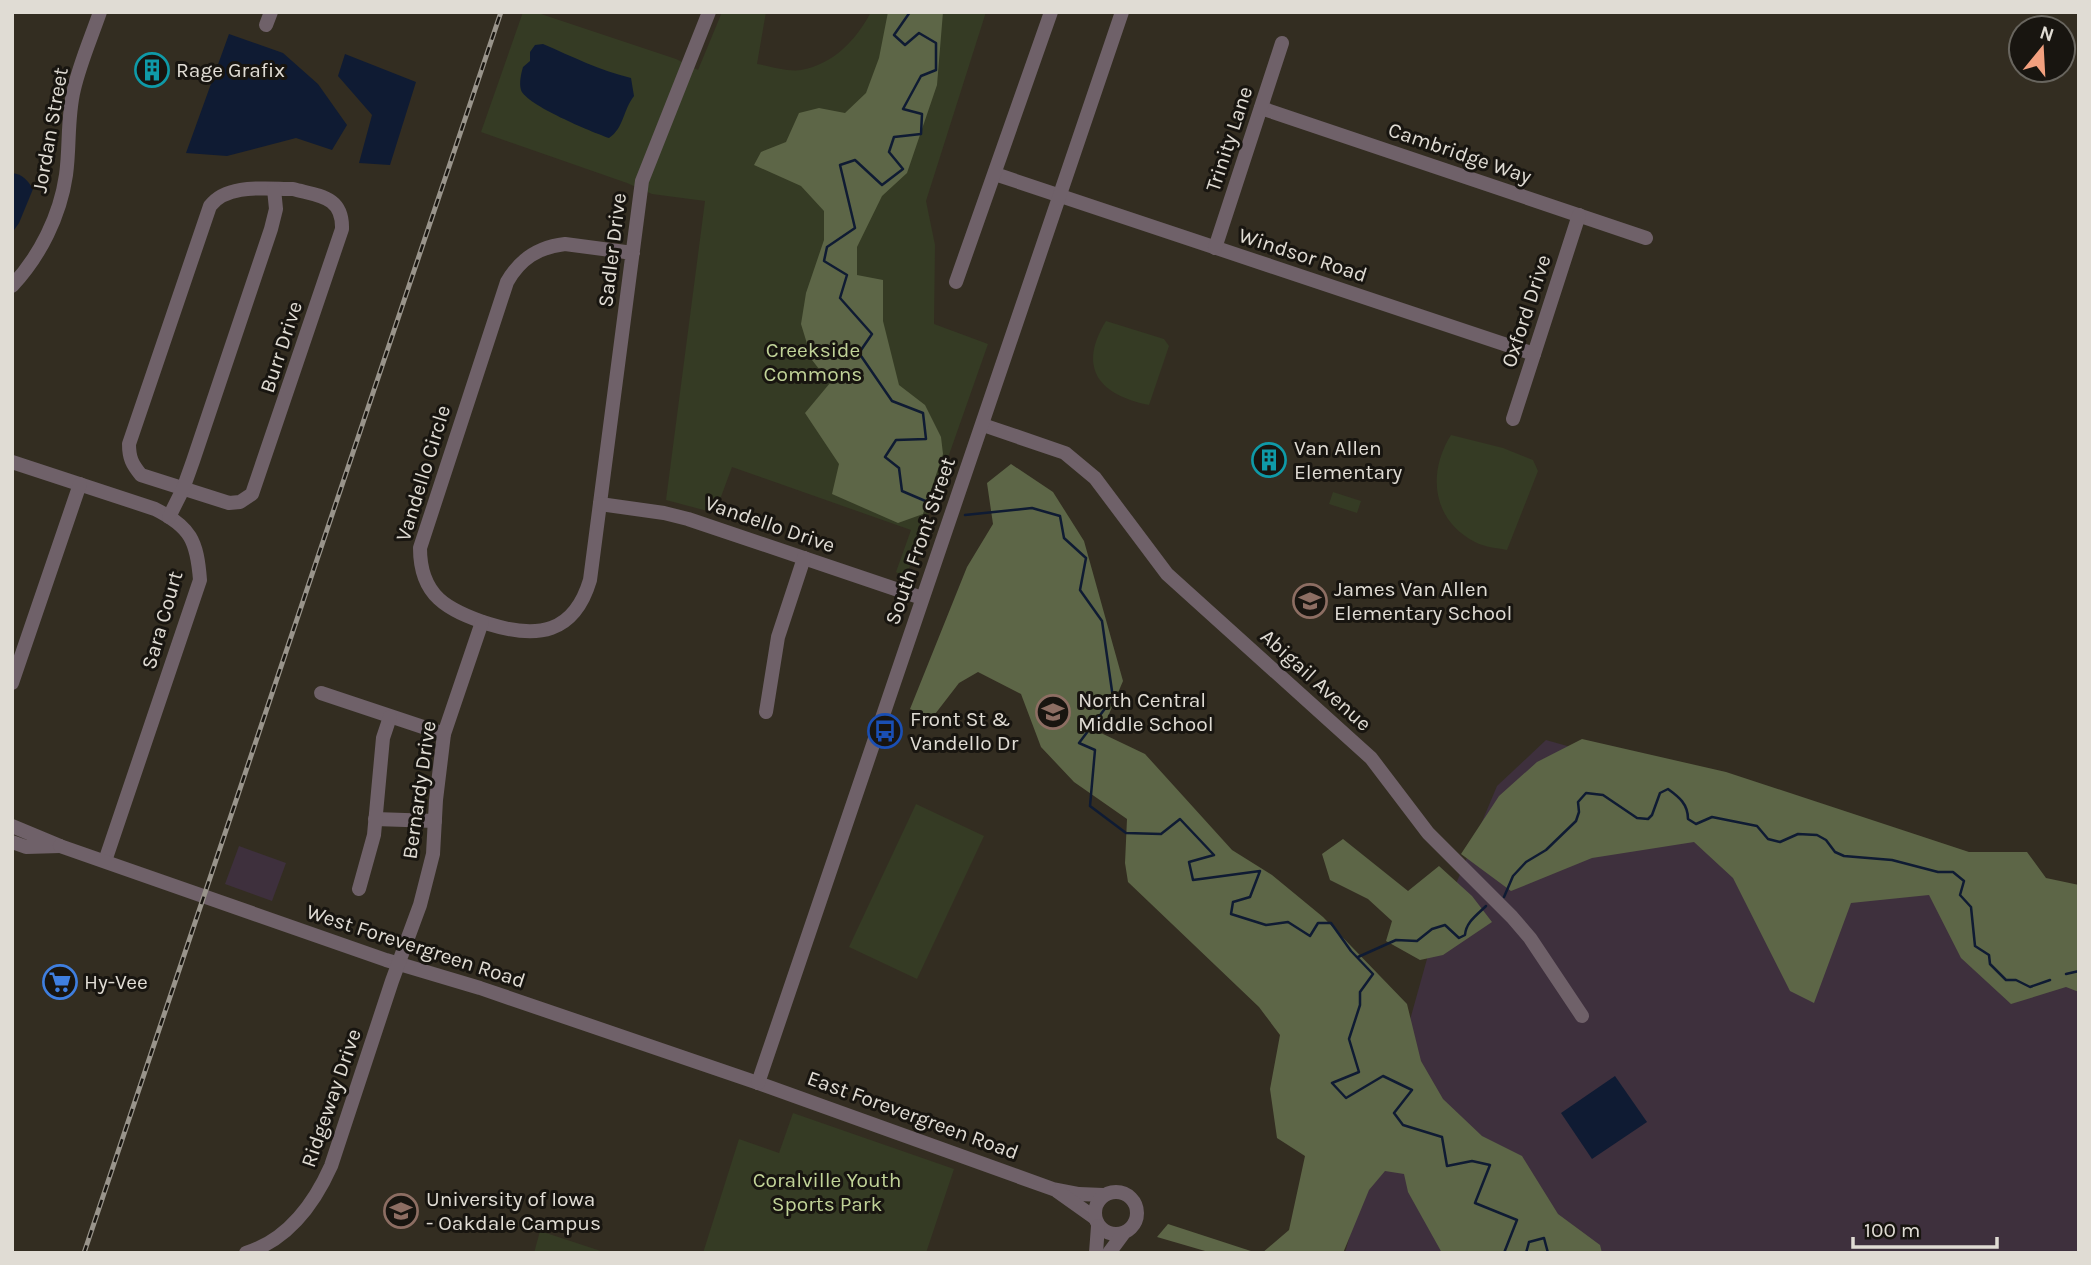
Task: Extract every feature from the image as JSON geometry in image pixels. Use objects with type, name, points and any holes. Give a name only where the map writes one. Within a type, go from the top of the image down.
[{"type":"street","name":"Jordan Street","points":[[12,286],[33,261],[60,201],[74,89],[100,12]]},
{"type":"street","name":"Sadler Drive","points":[[600,504],[645,171],[709,12]]},
{"type":"street","points":[[956,282],[1051,12]]},
{"type":"street","name":"South Front Street","points":[[758,1083],[1122,12]]},
{"type":"street","name":"Trinity Lane","points":[[1216,248],[1282,44]]},
{"type":"street","name":"Cambridge Way","points":[[1261,108],[1646,238]]},
{"type":"street","name":"Windsor Road","points":[[995,174],[1534,354]]},
{"type":"street","points":[[169,516],[183,489],[271,229],[276,209],[274,189]]},
{"type":"street","name":"Burr Drive","points":[[293,189],[329,199],[338,207],[343,218],[342,229],[257,484],[251,494],[240,502],[229,503],[183,489],[141,475],[129,456],[129,444],[210,206],[217,197],[229,191],[293,189]]},
{"type":"street","name":"Oxford Drive","points":[[1513,419],[1579,215]]},
{"type":"street","name":"Vandello Circle","points":[[600,504],[587,592],[573,612],[554,626],[533,632],[512,631],[453,611],[435,595],[422,572],[421,537],[507,282],[521,262],[541,249],[554,246],[565,244],[633,253]]},
{"type":"street","name":"Abigail Avenue","points":[[983,425],[1065,453],[1095,478],[1167,574],[1371,758],[1427,833],[1500,905],[1530,939],[1582,1016]]},
{"type":"street","name":"Sara Court","points":[[12,461],[169,516],[184,527],[193,542],[198,560],[200,580],[105,861]]},
{"type":"street","points":[[12,683],[80,484]]},
{"type":"street","name":"Vandello Drive","points":[[600,504],[656,511],[688,519],[922,598]]},
{"type":"street","points":[[766,712],[781,626],[804,558]]},
{"type":"street","name":"Bernardy Drive","points":[[398,964],[421,905],[433,854],[444,734],[482,622]]},
{"type":"street","points":[[321,693],[444,734]]},
{"type":"street","points":[[359,889],[374,835],[383,738],[390,716]]},
{"type":"street","points":[[376,819],[435,821]]},
{"type":"street","name":"West Forevergreen Road","points":[[12,826],[60,846],[398,964],[480,988],[758,1083]]},
{"type":"street","name":"West Forevergreen Road","points":[[12,842],[26,847],[60,846]]},
{"type":"street","name":"Ridgeway Drive","points":[[246,1253],[268,1243],[297,1220],[322,1187],[398,964]]},
{"type":"street","name":"East Forevergreen Road","points":[[758,1083],[1053,1188],[1079,1194],[1103,1195]]},
{"type":"street","name":"East Forevergreen Road","points":[[1053,1188],[1097,1222]]},
{"type":"street","points":[[1096,1253],[1096,1205],[1103,1195],[1124,1193],[1136,1206],[1135,1223],[1109,1253]]},
{"type":"street","points":[[1097,1222],[1110,1234],[1123,1234]]},
{"type":"shaded area","points":[[1546,740],[2079,891],[2079,1253],[1345,1253],[1432,941],[1497,786]]},
{"type":"shaded area","points":[[239,846],[286,863],[272,901],[225,884]]},
{"type":"green space","name":"Creekside Commons","points":[[523,12],[535,12],[676,59],[698,70],[722,12],[766,12],[757,64],[785,70],[801,70],[824,62],[843,49],[871,12],[986,12],[926,201],[935,245],[934,324],[988,344],[906,577],[896,572],[911,530],[732,467],[715,513],[666,500],[705,201],[652,194],[481,132]]},
{"type":"green space","points":[[888,12],[943,12],[937,85],[907,173],[882,196],[857,247],[857,275],[883,280],[883,321],[899,385],[925,405],[941,437],[943,454],[923,514],[898,523],[832,494],[839,464],[805,413],[830,383],[812,360],[801,324],[806,293],[824,240],[824,211],[801,186],[754,165],[761,152],[786,142],[799,113],[819,108],[845,113],[866,93],[879,58]]},
{"type":"green space","points":[[1106,321],[1164,339],[1169,346],[1149,405],[1117,394],[1098,377],[1093,353]]},
{"type":"green space","points":[[1451,435],[1503,448],[1533,460],[1538,471],[1507,550],[1475,542],[1461,533],[1442,508],[1437,480],[1443,450]]},
{"type":"green space","points":[[1011,464],[1053,492],[1084,541],[1123,681],[1101,733],[1145,754],[1232,850],[1272,875],[1323,917],[1407,1004],[1421,1061],[1443,1099],[1482,1136],[1522,1156],[1558,1214],[1600,1245],[1602,1253],[1442,1253],[1408,1192],[1404,1174],[1385,1171],[1369,1190],[1343,1253],[1262,1253],[1289,1230],[1305,1156],[1277,1138],[1270,1089],[1280,1035],[1259,1007],[1128,882],[1125,863],[1127,819],[1074,782],[1041,747],[1021,694],[978,672],[959,683],[932,718],[910,709],[967,567],[993,524],[987,483]]},
{"type":"green space","points":[[1333,492],[1361,501],[1357,513],[1329,504]]},
{"type":"green space","points":[[1582,739],[1726,772],[1969,852],[2027,852],[2046,878],[2079,885],[2079,992],[2066,987],[2011,1004],[1961,958],[1929,895],[1851,903],[1814,1003],[1790,991],[1733,878],[1694,842],[1592,858],[1511,891],[1461,854],[1499,796],[1537,762]]},
{"type":"green space","points":[[916,804],[984,836],[917,979],[849,947]]},
{"type":"green space","points":[[1343,839],[1408,891],[1439,866],[1472,896],[1492,922],[1443,955],[1420,960],[1386,941],[1392,921],[1368,899],[1330,880],[1322,854]]},
{"type":"green space","name":"Coralville Youth Sports Park","points":[[793,1113],[954,1169],[926,1253],[703,1253],[739,1139],[779,1153]]},
{"type":"green space","points":[[1168,1224],[1257,1253],[1212,1253],[1157,1237]]},
{"type":"green space","points":[[540,1231],[543,1232],[607,1253],[534,1253]]},
{"type":"water","points":[[229,34],[283,53],[318,84],[347,125],[332,150],[296,138],[227,156],[186,153]]},
{"type":"water","points":[[543,44],[631,78],[634,96],[621,124],[609,138],[534,103],[521,90],[523,67],[530,61],[530,52],[535,45]]},
{"type":"water","points":[[345,54],[416,82],[390,165],[359,163],[372,115],[338,76]]},
{"type":"water","points":[[12,173],[22,176],[33,189],[12,233]]},
{"type":"water","points":[[1615,1076],[1647,1122],[1592,1159],[1561,1113]]},
{"type":"waterway","points":[[910,12],[894,35],[905,45],[919,33],[936,43],[936,70],[921,76],[903,109],[922,114],[921,134],[894,137],[889,152],[903,169],[882,185],[855,160],[840,165],[855,228],[827,247],[824,261],[847,275],[840,298],[872,334],[859,353],[892,401],[923,413],[926,439],[896,440],[885,457],[899,468],[902,491],[930,503]]},
{"type":"waterway","points":[[965,515],[1032,508],[1060,516],[1064,538],[1086,558],[1080,590],[1102,621],[1113,698],[1079,743],[1095,750],[1090,806],[1126,833],[1161,834],[1180,819],[1214,855],[1189,862],[1193,880],[1260,871],[1250,897],[1233,902],[1231,914],[1266,925],[1288,922],[1310,936],[1318,923],[1331,923],[1351,951],[1373,974],[1360,992],[1360,1005],[1349,1039],[1359,1072],[1332,1083],[1346,1098],[1383,1076],[1412,1090],[1394,1113],[1403,1125],[1442,1137],[1447,1166],[1472,1161],[1490,1165],[1475,1203],[1517,1220],[1504,1253]]},
{"type":"waterway","points":[[1504,897],[1513,876],[1526,862],[1546,850],[1576,821],[1578,802],[1586,793],[1603,795],[1637,818],[1648,819],[1660,793],[1668,789],[1682,801],[1688,819],[1696,824],[1712,817],[1757,826],[1768,839],[1780,842],[1798,834],[1817,835],[1826,840],[1835,852],[1844,856],[1892,860],[1938,872],[1953,872],[1964,881],[1960,895],[1971,907],[1975,946],[1989,955],[1990,964],[2006,980],[2016,980],[2030,987],[2050,980]]},
{"type":"waterway","points":[[1358,957],[1396,940],[1417,941],[1432,929],[1445,925],[1459,938],[1465,935],[1470,922],[1486,906]]},
{"type":"waterway","points":[[2066,974],[2079,971]]},
{"type":"waterway","points":[[1526,1253],[1529,1242],[1544,1238],[1548,1253]]},
{"type":"railway","points":[[84,1253],[501,12]]},
{"type":"place","name":"Rage Grafix","points":[[152,70]]},
{"type":"place","name":"Van Allen Elementary","points":[[1269,460]]},
{"type":"place","name":"James Van Allen Elementary School","points":[[1310,601]]},
{"type":"place","name":"North Central Middle School","points":[[1053,712]]},
{"type":"place","name":"Front St & Vandello Dr","points":[[885,731]]},
{"type":"place","name":"Hy-Vee","points":[[60,982]]},
{"type":"place","name":"University of Iowa - Oakdale Campus","points":[[401,1211]]}]
